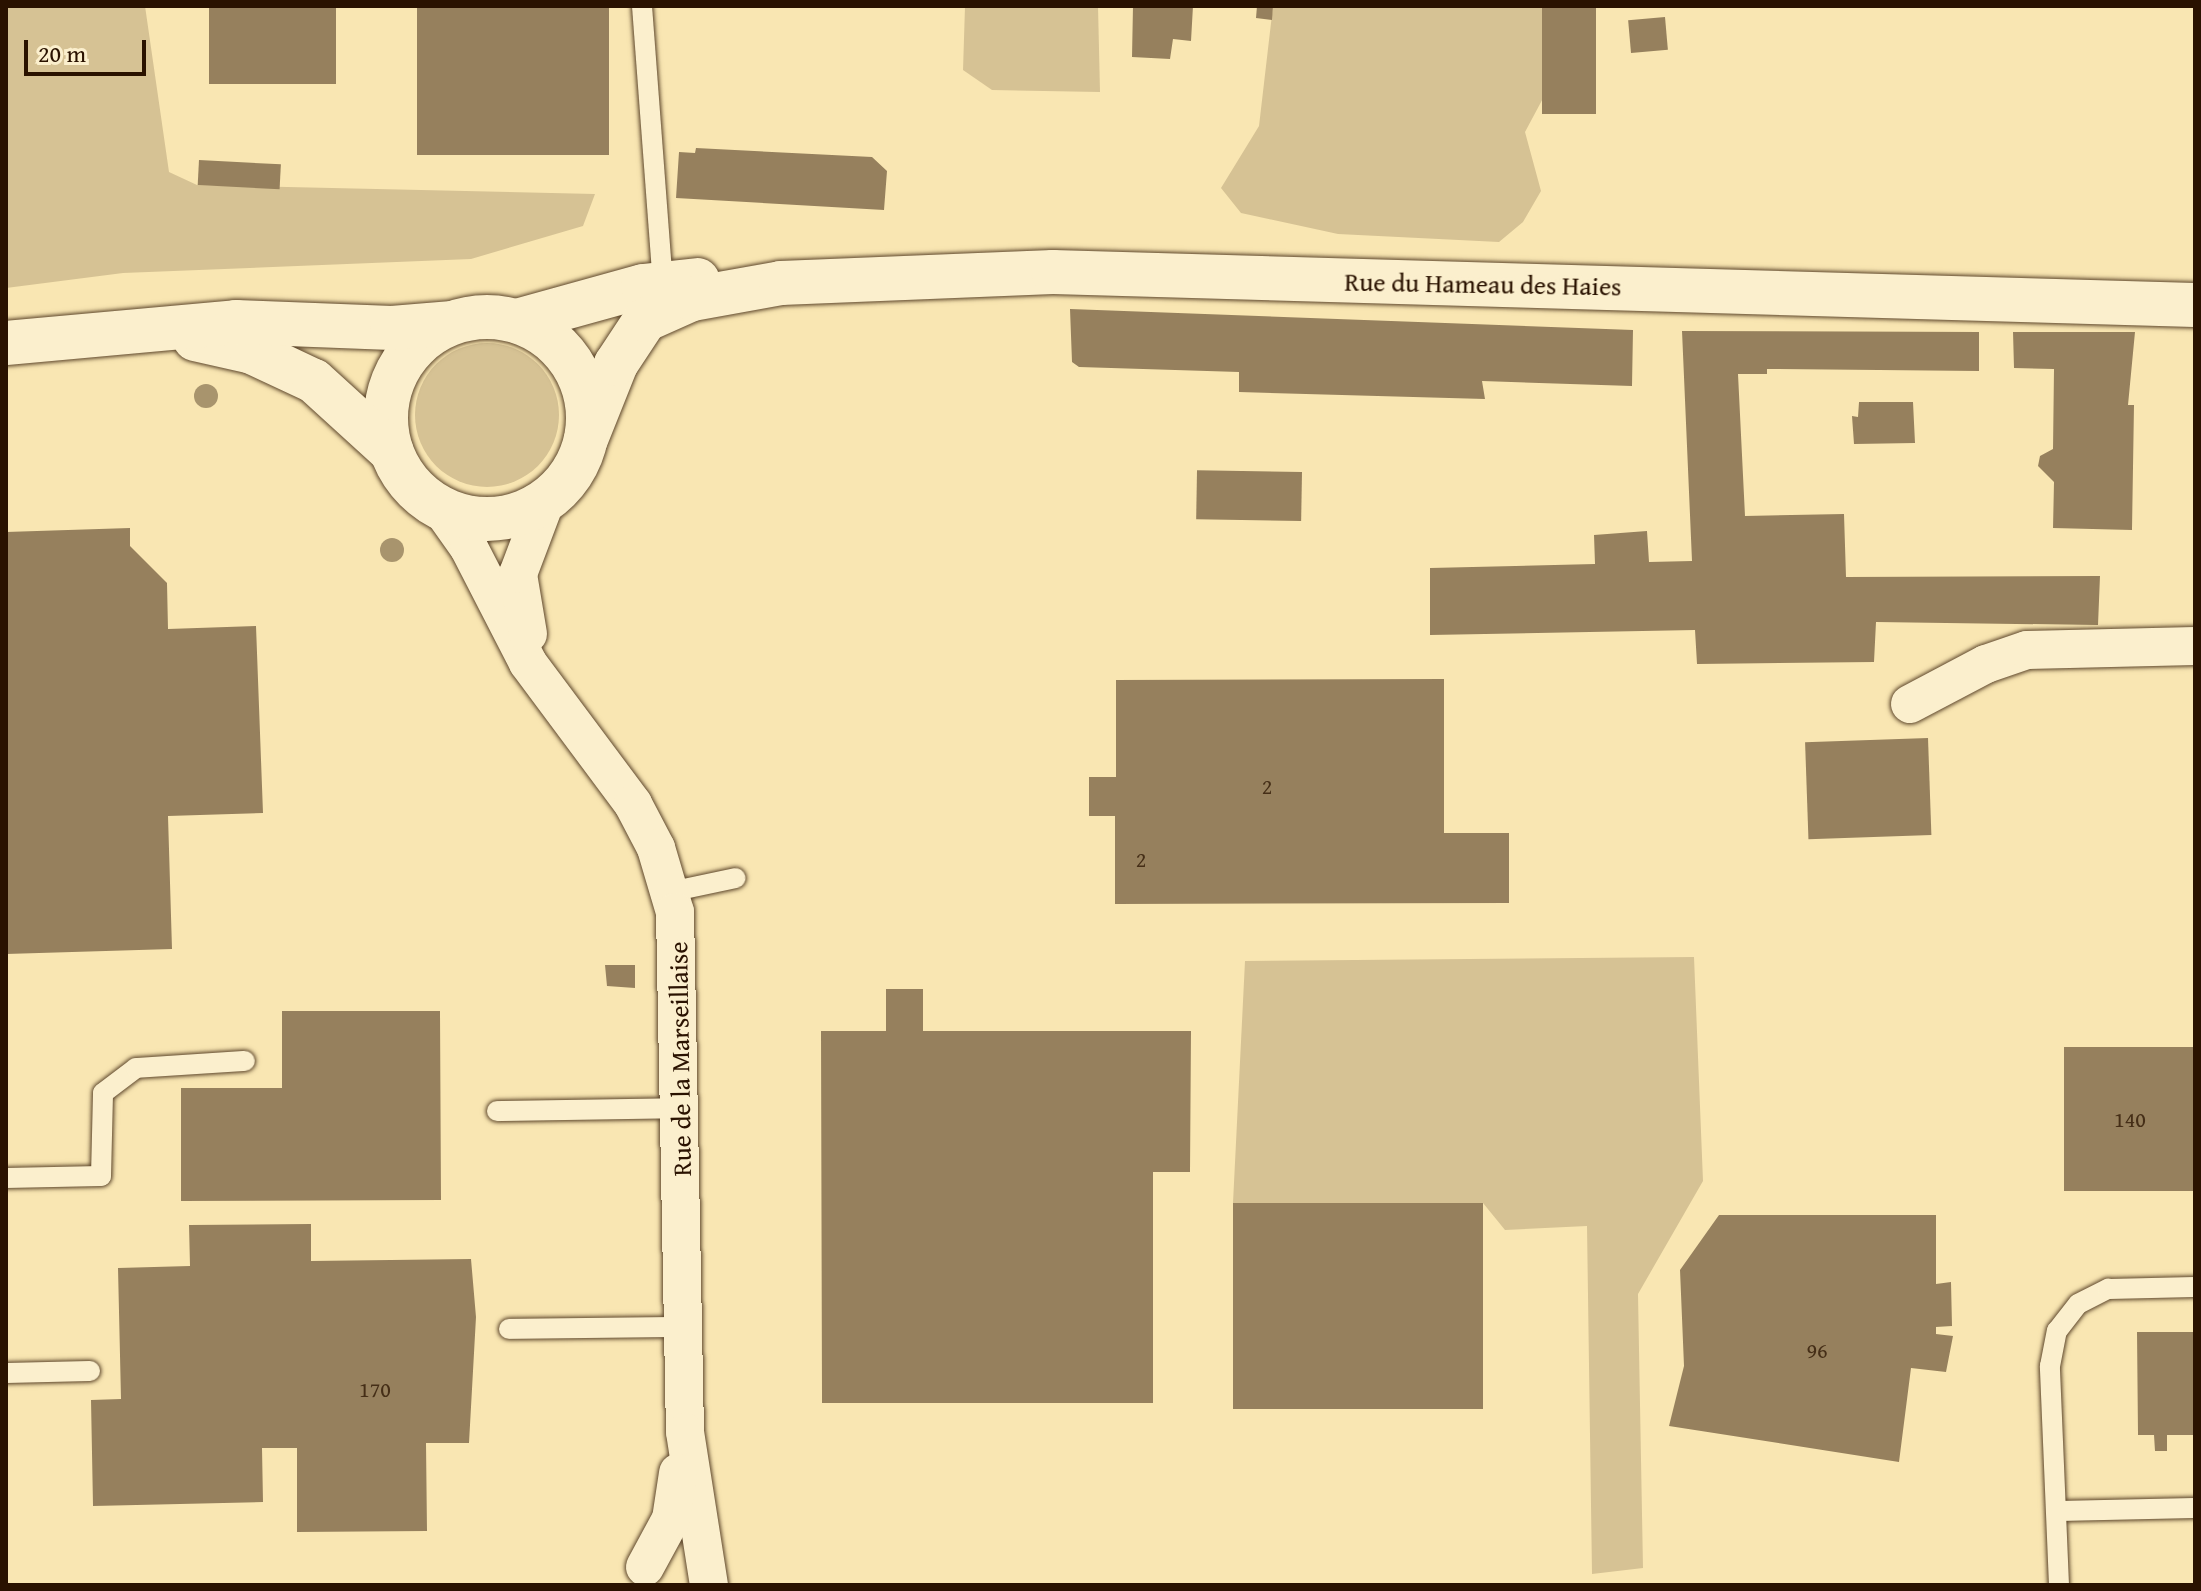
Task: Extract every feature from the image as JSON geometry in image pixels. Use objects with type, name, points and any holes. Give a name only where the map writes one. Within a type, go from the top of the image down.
[{"type":"street","name":"Rue du Hameau des Haies","points":[[517,321],[665,295],[772,284],[1053,272],[2195,305]]},
{"type":"street","points":[[133,334],[207,340],[284,365],[341,401],[392,452],[411,484],[440,507],[488,519],[546,500],[572,473],[627,343],[665,295]]},
{"type":"street","points":[[6,343],[133,334],[236,322],[392,328],[459,321],[517,321],[549,339],[574,367],[587,401],[586,439]]},
{"type":"street","points":[[392,452],[387,415],[395,378],[416,347],[459,321]]},
{"type":"street","name":"Rue de la Marseillaise","points":[[546,500],[524,545],[517,590],[537,656],[569,715]]},
{"type":"street","name":"Rue de la Marseillaise","points":[[440,507],[469,548],[528,663],[633,804],[670,892],[680,961],[685,1432],[708,1585]]},
{"type":"street","points":[[1910,704],[1986,664],[2027,650],[2195,646]]},
{"type":"street","name":"Rue de la Marseillaise","points":[[632,1576],[671,1519],[685,1432]]},
{"type":"street","points":[[632,1576],[681,1568],[708,1585]]},
{"type":"lane","points":[[642,6],[665,295]]},
{"type":"lane","points":[[670,892],[736,878]]},
{"type":"lane","points":[[6,1178],[101,1176],[103,1093],[136,1068],[245,1061]]},
{"type":"lane","points":[[497,1111],[681,1108]]},
{"type":"lane","points":[[2059,1585],[2050,1366],[2057,1331],[2078,1304],[2108,1289],[2195,1287]]},
{"type":"lane","points":[[509,1329],[684,1327]]},
{"type":"lane","points":[[6,1373],[90,1371]]},
{"type":"lane","points":[[2058,1511],[2195,1508]]},
{"type":"shaded area","points":[[6,6],[145,6],[169,172],[197,185],[595,194],[583,226],[471,259],[123,273],[6,288]]},
{"type":"shaded area","points":[[965,6],[1098,6],[1100,92],[992,90],[963,70]]},
{"type":"shaded area","points":[[1273,6],[1542,6],[1548,89],[1525,132],[1541,191],[1523,222],[1499,242],[1338,234],[1241,213],[1221,188],[1259,126]]},
{"type":"shaded area","points":[[487,343],[515,348],[538,364],[554,387],[559,415],[554,443],[538,466],[515,482],[487,487],[459,482],[436,466],[420,443],[415,415],[420,387],[436,364],[459,348]]},
{"type":"shaded area","points":[[1694,957],[1703,1181],[1638,1294],[1643,1568],[1592,1574],[1587,1226],[1505,1230],[1483,1203],[1233,1203],[1245,961]]},
{"type":"building","points":[[209,6],[336,6],[336,84],[209,84]]},
{"type":"building","points":[[417,6],[609,6],[609,155],[417,155]]},
{"type":"building","points":[[1133,6],[1193,6],[1191,41],[1173,39],[1170,59],[1132,57]]},
{"type":"building","points":[[1257,6],[1273,6],[1272,20],[1256,18]]},
{"type":"building","points":[[1542,6],[1596,6],[1596,114],[1542,114]]},
{"type":"building","points":[[1665,17],[1668,50],[1631,53],[1628,20]]},
{"type":"building","points":[[696,148],[872,157],[887,171],[884,210],[676,198],[679,152],[695,153]]},
{"type":"building","points":[[199,160],[281,164],[280,189],[198,185]]},
{"type":"building","points":[[1070,309],[1633,330],[1632,386],[1482,381],[1485,399],[1239,392],[1239,372],[1079,367],[1072,362]]},
{"type":"building","points":[[1682,331],[1979,332],[1979,371],[1767,369],[1767,374],[1738,374],[1745,516],[1844,514],[1846,577],[2100,576],[2098,625],[1876,622],[1874,662],[1697,664],[1695,630],[1430,635],[1430,568],[1595,564],[1594,535],[1647,531],[1649,562],[1692,561]]},
{"type":"building","points":[[2013,332],[2135,332],[2128,405],[2134,405],[2132,530],[2053,528],[2054,482],[2038,466],[2040,456],[2053,449],[2054,369],[2014,368]]},
{"type":"building","points":[[1859,402],[1913,402],[1915,443],[1854,444],[1852,416],[1858,417]]},
{"type":"building","points":[[1197,470],[1302,472],[1301,521],[1196,519]]},
{"type":"building","points":[[130,528],[130,546],[167,583],[168,629],[256,626],[263,813],[168,816],[172,949],[6,954],[6,532]]},
{"type":"building","points":[[1444,679],[1444,833],[1509,833],[1509,903],[1115,904],[1115,816],[1089,816],[1089,777],[1116,777],[1116,680]]},
{"type":"building","points":[[1928,738],[1931,835],[1808,839],[1805,742]]},
{"type":"building","points":[[605,965],[635,965],[635,988],[607,986]]},
{"type":"building","points":[[886,989],[923,989],[923,1031],[1191,1031],[1190,1172],[1153,1172],[1153,1403],[822,1403],[821,1031],[886,1031]]},
{"type":"building","points":[[282,1011],[440,1011],[441,1200],[181,1201],[181,1088],[282,1088]]},
{"type":"building","points":[[2064,1047],[2195,1047],[2195,1191],[2064,1191]]},
{"type":"building","points":[[1233,1203],[1483,1203],[1483,1409],[1233,1409]]},
{"type":"building","points":[[1719,1215],[1936,1215],[1936,1284],[1951,1282],[1952,1326],[1936,1327],[1936,1334],[1953,1336],[1946,1372],[1911,1368],[1899,1462],[1669,1426],[1684,1366],[1680,1270]]},
{"type":"building","points":[[311,1224],[311,1261],[471,1259],[476,1317],[469,1443],[426,1443],[427,1531],[297,1532],[297,1448],[262,1448],[263,1502],[93,1506],[91,1400],[121,1399],[118,1268],[190,1266],[189,1225]]},
{"type":"building","points":[[2137,1332],[2195,1332],[2195,1435],[2167,1435],[2167,1451],[2155,1451],[2154,1435],[2138,1435]]}]
